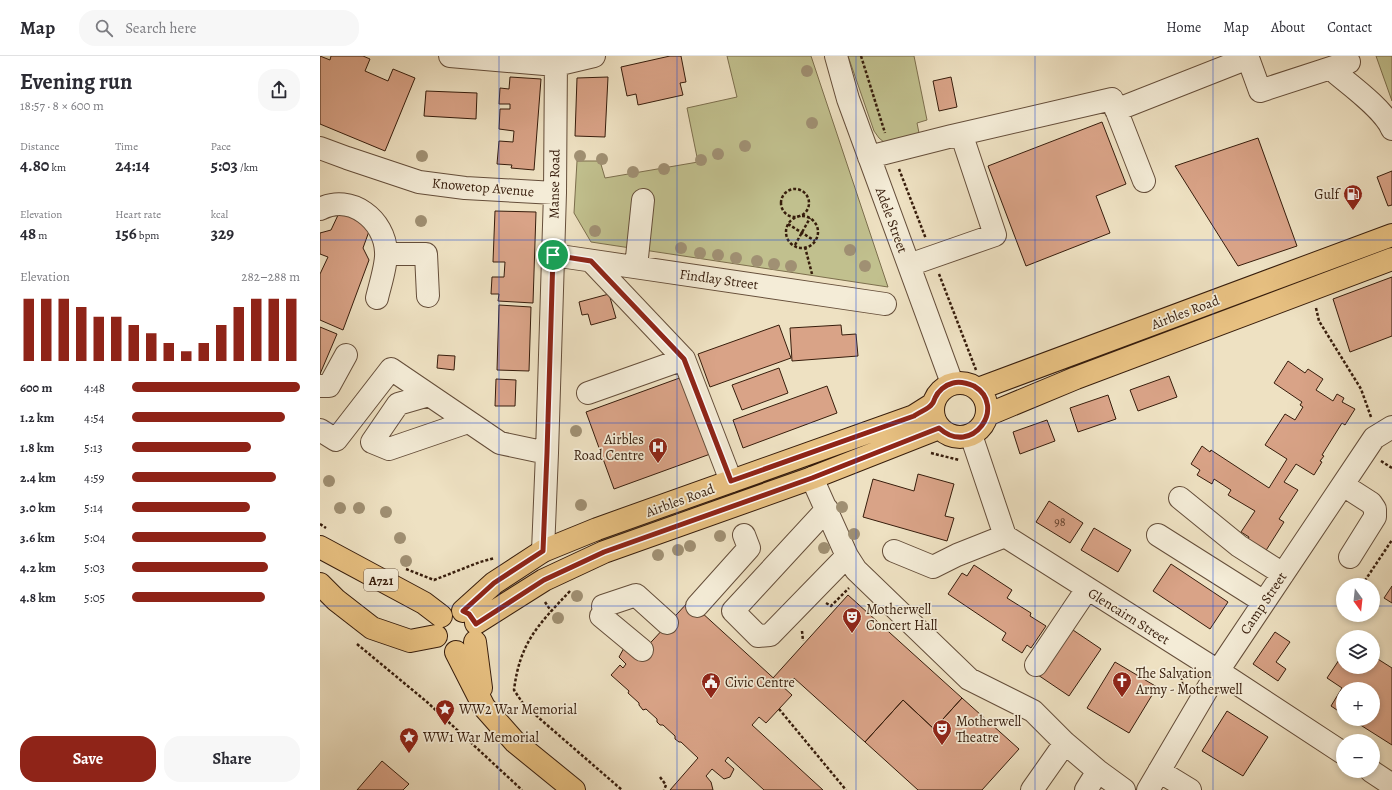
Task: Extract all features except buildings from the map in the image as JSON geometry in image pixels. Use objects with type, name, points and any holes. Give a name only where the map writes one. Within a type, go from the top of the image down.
[{"type":"main road","name":"Airbles Road","points":[[980,388],[1392,235]]},
{"type":"main road","name":"Airbles Road","points":[[987,415],[1076,378],[1392,259]]},
{"type":"main road","points":[[932,404],[933,418],[939,428],[950,436],[960,437],[971,435],[980,428],[987,415],[987,406],[980,388],[961,382],[952,383]]},
{"type":"main road","name":"Airbles Road","points":[[467,632],[494,583],[543,551],[597,529],[914,416],[932,404],[938,393],[952,383]]},
{"type":"main road","name":"Airbles Road","points":[[467,632],[544,580],[604,552],[812,478],[939,428]]},
{"type":"main road","name":"A721","points":[[320,547],[424,603],[438,626]]},
{"type":"main road","points":[[320,584],[336,600],[372,628],[410,641],[438,626],[451,611],[467,632],[484,707],[515,742],[574,790]]},
{"type":"main road","points":[[438,626],[438,642],[443,648],[450,651],[467,632]]},
{"type":"street","points":[[450,56],[556,60],[594,56]]},
{"type":"street","name":"Adele Street","points":[[836,56],[848,99],[952,383]]},
{"type":"street","points":[[1116,110],[1248,58],[1260,91],[1343,68],[1365,97],[1390,123],[1392,129]]},
{"type":"street","name":"Manse Road","points":[[543,551],[555,193],[556,60]]},
{"type":"street","points":[[869,157],[1112,99],[1144,181]]},
{"type":"street","points":[[909,265],[995,235],[963,139],[952,136]]},
{"type":"street","name":"Knowetop Avenue","points":[[320,148],[419,182],[465,188],[555,193]]},
{"type":"street","points":[[636,267],[643,200]]},
{"type":"street","points":[[320,209],[334,205],[346,205],[357,208],[375,221],[382,231],[386,242],[387,254],[377,298]]},
{"type":"street","points":[[387,254],[426,254],[428,296]]},
{"type":"street","name":"Findlay Street","points":[[553,255],[885,304]]},
{"type":"street","points":[[591,261],[684,359],[731,481]]},
{"type":"street","points":[[320,386],[329,386],[346,355]]},
{"type":"street","points":[[588,393],[684,359]]},
{"type":"street","points":[[320,430],[336,440],[391,369],[500,443],[547,453]]},
{"type":"street","points":[[429,395],[398,404],[372,442],[389,450],[468,422]]},
{"type":"street","points":[[358,412],[383,426]]},
{"type":"street","name":"Camp Street","points":[[1148,790],[1218,671],[1343,485],[1383,433]]},
{"type":"street","points":[[894,551],[933,567],[1005,536],[971,435]]},
{"type":"street","points":[[812,478],[847,556],[856,570],[969,679],[1033,711],[1065,743],[1098,771],[1124,790]]},
{"type":"street","points":[[1343,485],[1371,503],[1375,509],[1375,517],[1350,557]]},
{"type":"street","points":[[1180,498],[1239,546],[1283,574]]},
{"type":"street","points":[[827,509],[778,560],[733,611],[758,636],[770,635],[847,556]]},
{"type":"street","points":[[697,606],[749,548],[744,535]]},
{"type":"street","points":[[1158,535],[1264,602]]},
{"type":"street","name":"Glencairn Street","points":[[1005,536],[1218,671],[1336,748]]},
{"type":"street","points":[[1036,665],[1087,589]]},
{"type":"street","points":[[642,650],[602,611],[636,595],[667,623]]},
{"type":"street","points":[[1032,790],[1065,743]]},
{"type":"street","points":[[1086,790],[1098,771]]},
{"type":"street","points":[[1159,771],[1190,790]]},
{"type":"street","points":[[1380,777],[1392,785]]},
{"type":"path","points":[[861,56],[887,138],[980,388]]},
{"type":"path","points":[[796,189],[805,193],[809,204],[807,210],[798,217],[786,213],[782,208],[781,202],[785,192],[796,189]]},
{"type":"path","points":[[804,216],[810,218],[818,228],[818,235],[815,241],[810,245],[805,247],[797,247],[788,237],[786,230],[788,224],[792,219],[798,217],[804,216]]},
{"type":"path","points":[[795,245],[810,218]]},
{"type":"path","points":[[788,224],[815,241]]},
{"type":"path","points":[[805,247],[818,294]]},
{"type":"path","points":[[1312,290],[1319,321],[1361,389],[1371,415],[1383,433],[1380,460],[1392,468]]},
{"type":"path","points":[[927,452],[959,460],[962,467]]},
{"type":"path","points":[[1367,578],[1392,540]]},
{"type":"path","points":[[404,568],[434,580],[480,562],[510,553],[516,568]]},
{"type":"path","points":[[354,641],[427,702],[522,790]]},
{"type":"path","points":[[779,709],[846,790]]},
{"type":"path","points":[[660,777],[666,785],[664,790]]},
{"type":"shaded area","points":[[727,56],[811,56],[888,287],[591,242],[574,213],[577,161],[600,161],[605,178],[698,162],[687,108],[737,97]]},
{"type":"shaded area","points":[[848,56],[914,56],[927,120],[917,123],[920,138],[885,143],[879,138],[874,131]]},
{"type":"shaded area","points":[[1376,56],[1392,56],[1392,101]]},
{"type":"place","name":"Gulf","points":[[1353,211]]},
{"type":"place","name":"Airbles Road Centre","points":[[658,464]]},
{"type":"place","name":"Motherwell Concert Hall","points":[[852,634]]},
{"type":"place","name":"The Salvation Army - Motherwell","points":[[1122,698]]},
{"type":"place","name":"Civic Centre","points":[[711,699]]},
{"type":"place","name":"WW2 War Memorial","points":[[445,726]]},
{"type":"place","name":"Motherwell Theatre","points":[[942,746]]},
{"type":"place","name":"WW1 War Memorial","points":[[409,754]]},
{"type":"route","points":[[553,255],[591,261],[684,359],[731,481],[882,426],[914,416],[932,404],[938,393],[952,383],[961,382],[978,389],[985,398],[987,406],[985,421],[980,428],[971,435],[960,437],[950,436],[939,428],[812,478],[604,552],[544,580],[476,624],[469,614],[463,611],[494,583],[543,551],[553,255]]}]
